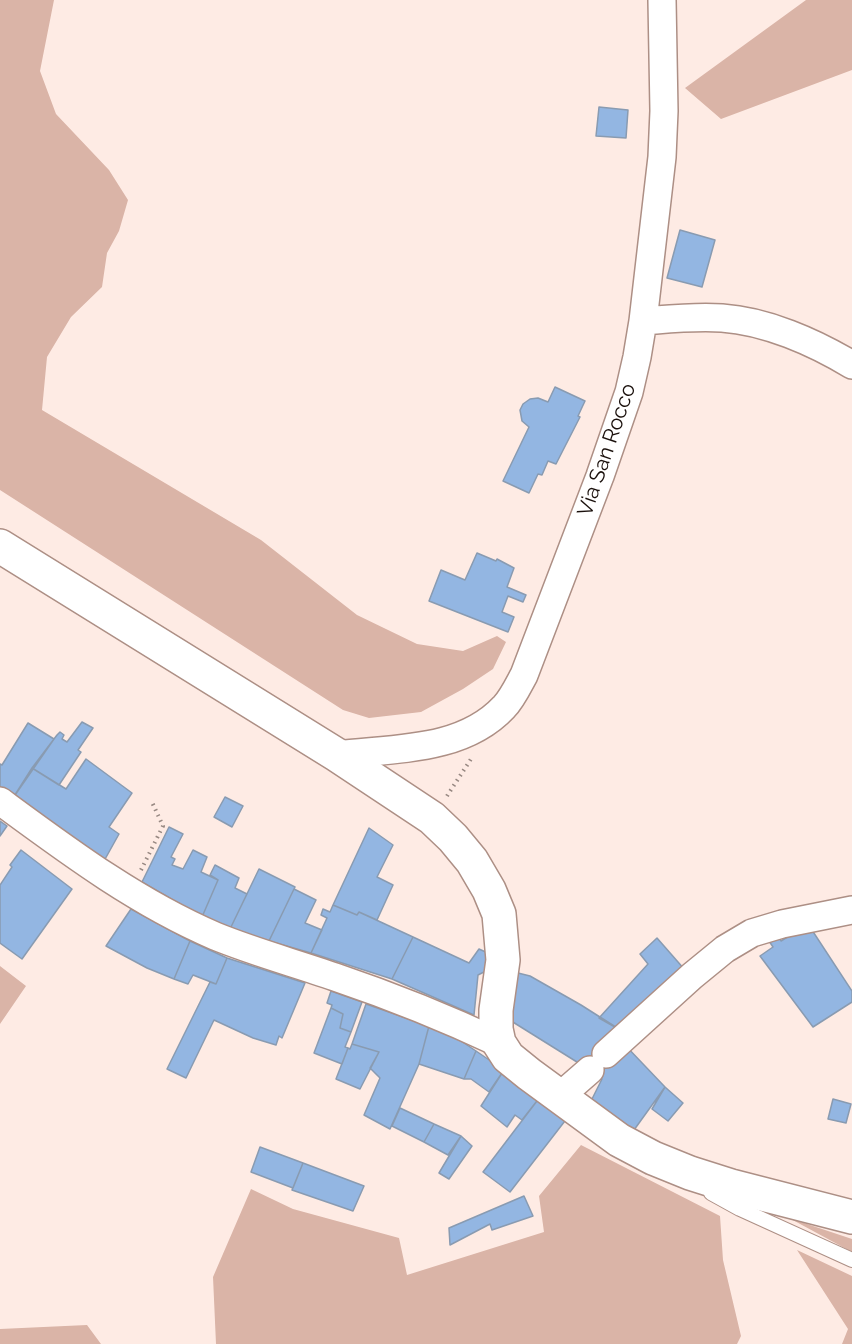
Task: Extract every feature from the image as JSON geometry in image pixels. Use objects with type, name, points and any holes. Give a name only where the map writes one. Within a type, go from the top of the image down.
[{"type":"main road","points":[[0,546],[337,755],[432,818],[453,838],[472,861],[489,890],[499,914],[503,960],[496,1010],[496,1029],[508,1057],[619,1140],[653,1158],[690,1173],[852,1217]]},
{"type":"street","name":"Via San Rocco","points":[[337,755],[432,744],[460,738],[484,725],[506,706],[524,675],[600,476],[629,392],[643,321],[662,157],[664,111],[662,0]]},
{"type":"street","points":[[643,321],[690,317],[734,320],[762,326],[798,338],[852,365]]},
{"type":"street","points":[[0,801],[76,857],[169,914],[216,936],[380,993],[500,1042]]},
{"type":"street","points":[[559,1097],[692,976],[725,949],[752,933],[782,924],[852,910]]},
{"type":"lane","points":[[690,1173],[711,1193],[740,1209],[852,1260]]},
{"type":"path","points":[[130,892],[163,826],[151,800]]},
{"type":"shaded area","points":[[0,0],[54,0],[40,71],[56,114],[109,170],[128,200],[119,231],[107,253],[102,287],[71,317],[47,357],[42,410],[261,540],[357,615],[417,644],[463,651],[497,636],[506,642],[493,669],[421,712],[369,718],[343,710],[0,490]]},
{"type":"shaded area","points":[[806,0],[852,0],[852,70],[721,119],[685,88]]},
{"type":"shaded area","points":[[0,966],[26,986],[0,1024]]},
{"type":"shaded area","points":[[581,1145],[720,1216],[723,1260],[741,1336],[737,1344],[216,1344],[213,1277],[251,1189],[293,1209],[399,1238],[407,1275],[544,1232],[539,1196]]},
{"type":"shaded area","points":[[789,1218],[852,1239],[852,1252]]},
{"type":"shaded area","points":[[797,1250],[852,1276],[852,1344],[842,1344],[848,1329]]},
{"type":"shaded area","points":[[87,1325],[101,1344],[0,1344],[0,1329]]},
{"type":"building","points":[[599,107],[628,110],[626,138],[596,136]]},
{"type":"building","points":[[680,230],[715,240],[702,287],[667,278]]},
{"type":"building","points":[[555,387],[585,401],[578,416],[580,417],[556,464],[548,461],[542,475],[538,474],[529,493],[503,481],[529,427],[522,421],[520,410],[523,404],[530,399],[538,398],[548,402]]},
{"type":"building","points":[[477,553],[496,561],[497,559],[514,568],[507,587],[526,595],[523,602],[508,596],[502,612],[514,617],[508,632],[429,601],[441,570],[465,580]]},
{"type":"building","points":[[82,722],[93,728],[78,750],[81,752],[59,785],[32,768],[60,732],[64,735],[62,739],[67,742]]},
{"type":"building","points":[[28,723],[54,739],[13,798],[0,787],[0,764],[2,765]]},
{"type":"building","points":[[86,759],[132,793],[109,827],[119,834],[104,861],[13,798],[32,768],[66,789]]},
{"type":"building","points":[[225,797],[243,806],[232,827],[214,817]]},
{"type":"building","points":[[0,821],[7,826],[0,836]]},
{"type":"building","points":[[169,827],[183,834],[171,857],[175,859],[172,865],[183,869],[193,850],[207,857],[201,872],[218,880],[202,917],[142,882]]},
{"type":"building","points":[[369,828],[393,845],[377,877],[393,885],[377,920],[333,905]]},
{"type":"building","points":[[21,850],[72,889],[22,959],[0,943],[0,885]]},
{"type":"building","points":[[215,865],[239,878],[235,888],[247,894],[230,929],[202,917],[218,880],[210,875]]},
{"type":"building","points":[[259,869],[295,887],[267,945],[230,929]]},
{"type":"building","points":[[294,889],[316,900],[305,923],[322,930],[311,953],[269,941]]},
{"type":"building","points":[[333,905],[357,915],[359,912],[413,937],[392,979],[311,953],[327,918],[321,915],[323,909],[330,912]]},
{"type":"building","points":[[131,909],[190,941],[174,979],[147,968],[106,946]]},
{"type":"building","points":[[808,924],[852,991],[852,1002],[813,1027],[760,956],[773,947],[769,941],[778,935],[781,941]]},
{"type":"building","points":[[413,937],[469,963],[479,949],[490,954],[486,971],[478,975],[474,1015],[392,979]]},
{"type":"building","points":[[657,938],[685,970],[622,1031],[599,1018],[648,964],[640,954]]},
{"type":"building","points":[[190,941],[227,958],[216,984],[193,975],[188,984],[174,979]]},
{"type":"building","points":[[227,958],[305,983],[282,1038],[279,1036],[276,1045],[253,1038],[214,1020],[186,1078],[167,1069],[210,982],[216,984]]},
{"type":"building","points":[[514,972],[530,976],[622,1031],[593,1072],[508,1019]]},
{"type":"building","points":[[331,991],[362,1002],[351,1032],[340,1028],[343,1014],[331,1008],[332,1005],[327,1003]]},
{"type":"building","points":[[366,1004],[429,1026],[419,1064],[390,1129],[364,1115],[380,1078],[370,1068],[379,1052],[352,1044]]},
{"type":"building","points":[[331,1008],[343,1014],[340,1028],[351,1032],[342,1064],[314,1053]]},
{"type":"building","points":[[429,1026],[452,1035],[476,1051],[464,1079],[419,1064]]},
{"type":"building","points":[[352,1044],[379,1052],[360,1089],[336,1079],[348,1048],[350,1049]]},
{"type":"building","points":[[624,1044],[665,1087],[634,1130],[591,1101],[602,1079],[593,1072]]},
{"type":"building","points":[[476,1051],[504,1070],[489,1092],[471,1079],[464,1079]]},
{"type":"building","points":[[504,1070],[540,1097],[522,1120],[515,1115],[507,1127],[481,1106]]},
{"type":"building","points":[[665,1087],[683,1103],[668,1121],[652,1109]]},
{"type":"building","points":[[540,1097],[568,1117],[510,1192],[483,1172]]},
{"type":"building","points":[[833,1099],[851,1104],[846,1123],[828,1119]]},
{"type":"building","points":[[400,1108],[434,1124],[424,1142],[392,1126]]},
{"type":"building","points":[[434,1124],[461,1136],[448,1155],[424,1142]]},
{"type":"building","points":[[461,1136],[472,1146],[449,1179],[439,1173]]},
{"type":"building","points":[[260,1147],[303,1163],[293,1188],[251,1172]]},
{"type":"building","points":[[303,1163],[364,1186],[353,1211],[292,1190]]},
{"type":"building","points":[[524,1196],[533,1216],[492,1230],[490,1224],[450,1245],[449,1228]]}]
